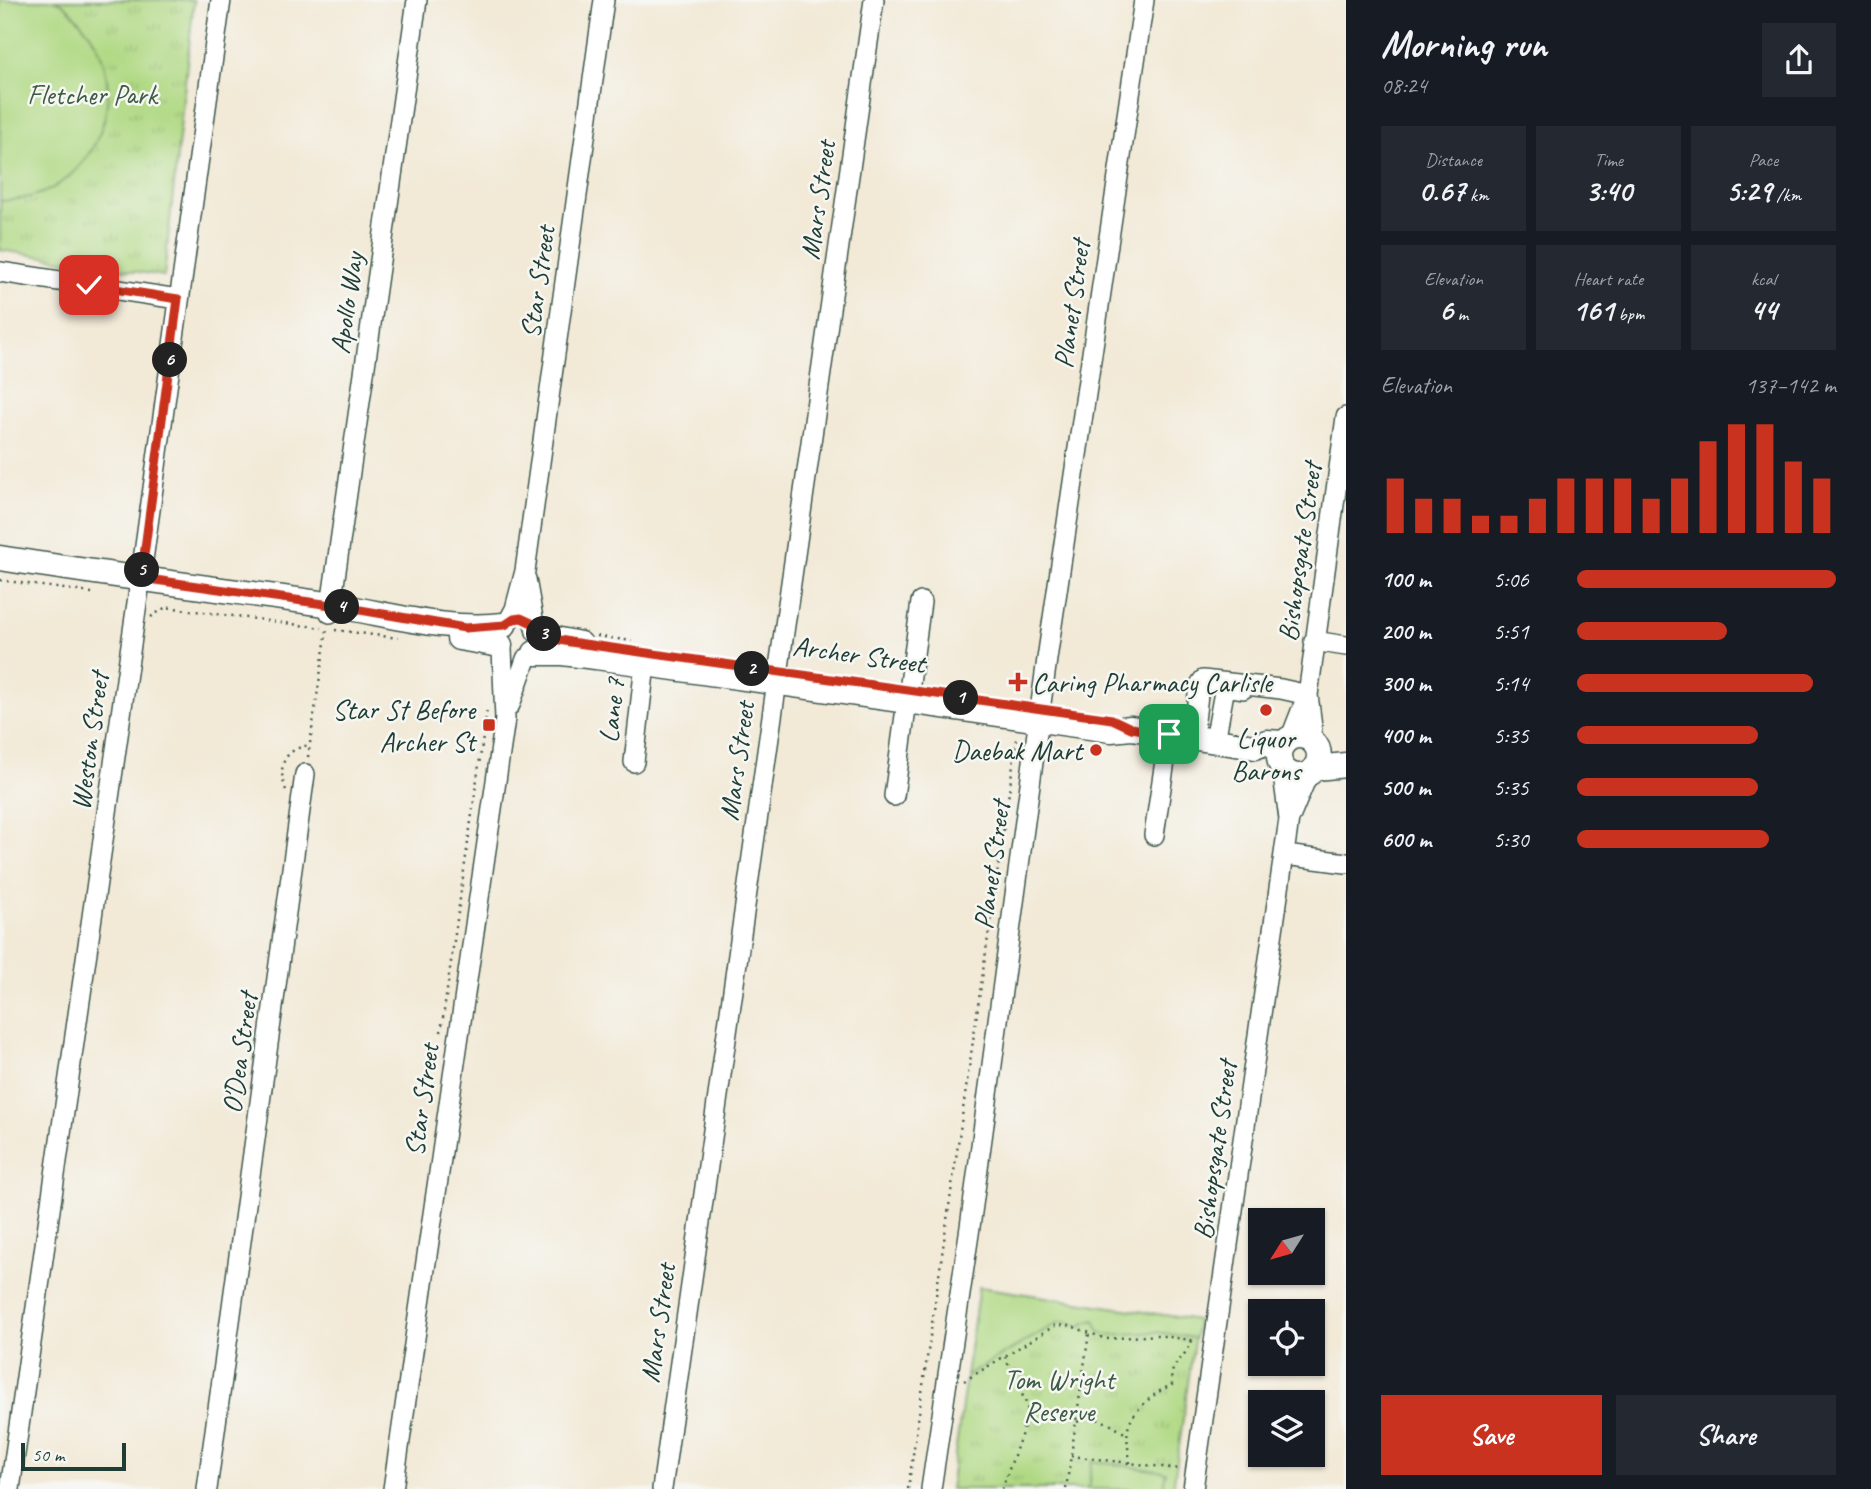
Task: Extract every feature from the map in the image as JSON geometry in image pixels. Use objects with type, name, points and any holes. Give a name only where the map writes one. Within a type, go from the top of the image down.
[{"type":"main road","points":[[0,558],[428,634],[504,635],[521,618],[533,641],[512,658],[504,635]]},
{"type":"main road","points":[[0,568],[140,584]]},
{"type":"main road","name":"Archer Street","points":[[533,641],[550,638],[776,678]]},
{"type":"main road","name":"Archer Street","points":[[533,641],[562,653],[908,696],[1032,720],[1112,719],[1131,728],[1255,747],[1265,755],[1299,755]]},
{"type":"main road","points":[[1299,755],[1346,749]]},
{"type":"main road","points":[[1299,755],[1346,765]]},
{"type":"street","name":"Weston Street","points":[[10,1489],[221,0]]},
{"type":"street","name":"Apollo Way","points":[[329,618],[417,0]]},
{"type":"street","name":"Star Street","points":[[393,1489],[505,719],[504,635],[515,609],[525,572],[604,0]]},
{"type":"street","name":"Mars Street","points":[[662,1489],[874,0]]},
{"type":"street","name":"Planet Street","points":[[931,1489],[970,1227],[1032,720],[1144,0]]},
{"type":"street","points":[[0,272],[178,299]]},
{"type":"street","name":"Bishopsgate Street","points":[[1193,1489],[1299,755],[1298,694],[1314,641],[1346,416]]},
{"type":"street","name":"Star Street","points":[[505,719],[533,641],[525,572]]},
{"type":"street","points":[[894,796],[921,601]]},
{"type":"street","points":[[1314,641],[1346,646]]},
{"type":"street","name":"Lane 7","points":[[634,762],[645,664]]},
{"type":"street","points":[[1154,835],[1192,738],[1199,686],[1203,680],[1281,689],[1298,694]]},
{"type":"street","name":"O'Dea Street","points":[[207,1489],[305,774]]},
{"type":"street","points":[[1285,855],[1346,863]]},
{"type":"path","points":[[151,617],[166,607],[329,618],[402,639]]},
{"type":"path","points":[[305,774],[329,618]]},
{"type":"path","points":[[908,1489],[1032,720]]},
{"type":"path","points":[[964,1381],[1056,1325],[1071,1326],[1106,1339],[1157,1335],[1197,1341]]},
{"type":"path","points":[[1066,1489],[1089,1333]]},
{"type":"path","points":[[1130,1464],[1129,1423],[1161,1389],[1172,1385],[1170,1373],[1174,1364],[1189,1349],[1192,1340]]},
{"type":"path","points":[[1002,1489],[1028,1416],[1027,1405],[1004,1356]]},
{"type":"path","points":[[1076,1423],[1092,1417],[1098,1418],[1128,1435]]},
{"type":"path","points":[[1071,1456],[1179,1469]]},
{"type":"green space","name":"Fletcher Park","points":[[0,0],[194,0],[164,276],[0,250]]},
{"type":"green space","points":[[0,0],[54,0],[66,7],[96,43],[108,87],[100,132],[75,171],[43,193],[0,201]]},
{"type":"green space","name":"Tom Wright Reserve","points":[[979,1287],[1197,1320],[1173,1489],[950,1489]]},
{"type":"green space","points":[[979,1287],[1197,1320],[1195,1338],[1157,1332],[1107,1335],[1100,1332],[1095,1320],[1081,1327],[1059,1322],[966,1376]]},
{"type":"green space","points":[[1092,1461],[1166,1472],[1163,1489],[1088,1489]]},
{"type":"place","name":"Caring Pharmacy Carlisle","points":[[1018,682]]},
{"type":"place","name":"Liquor Barons","points":[[1266,710]]},
{"type":"place","name":"Star St Before Archer St","points":[[489,725]]},
{"type":"place","name":"Daebak Mart","points":[[1096,750]]},
{"type":"route","points":[[89,285],[178,299],[141,578],[331,605],[465,628],[505,625],[521,618],[534,624],[550,638],[570,642],[1112,719],[1131,728],[1169,734]]}]
